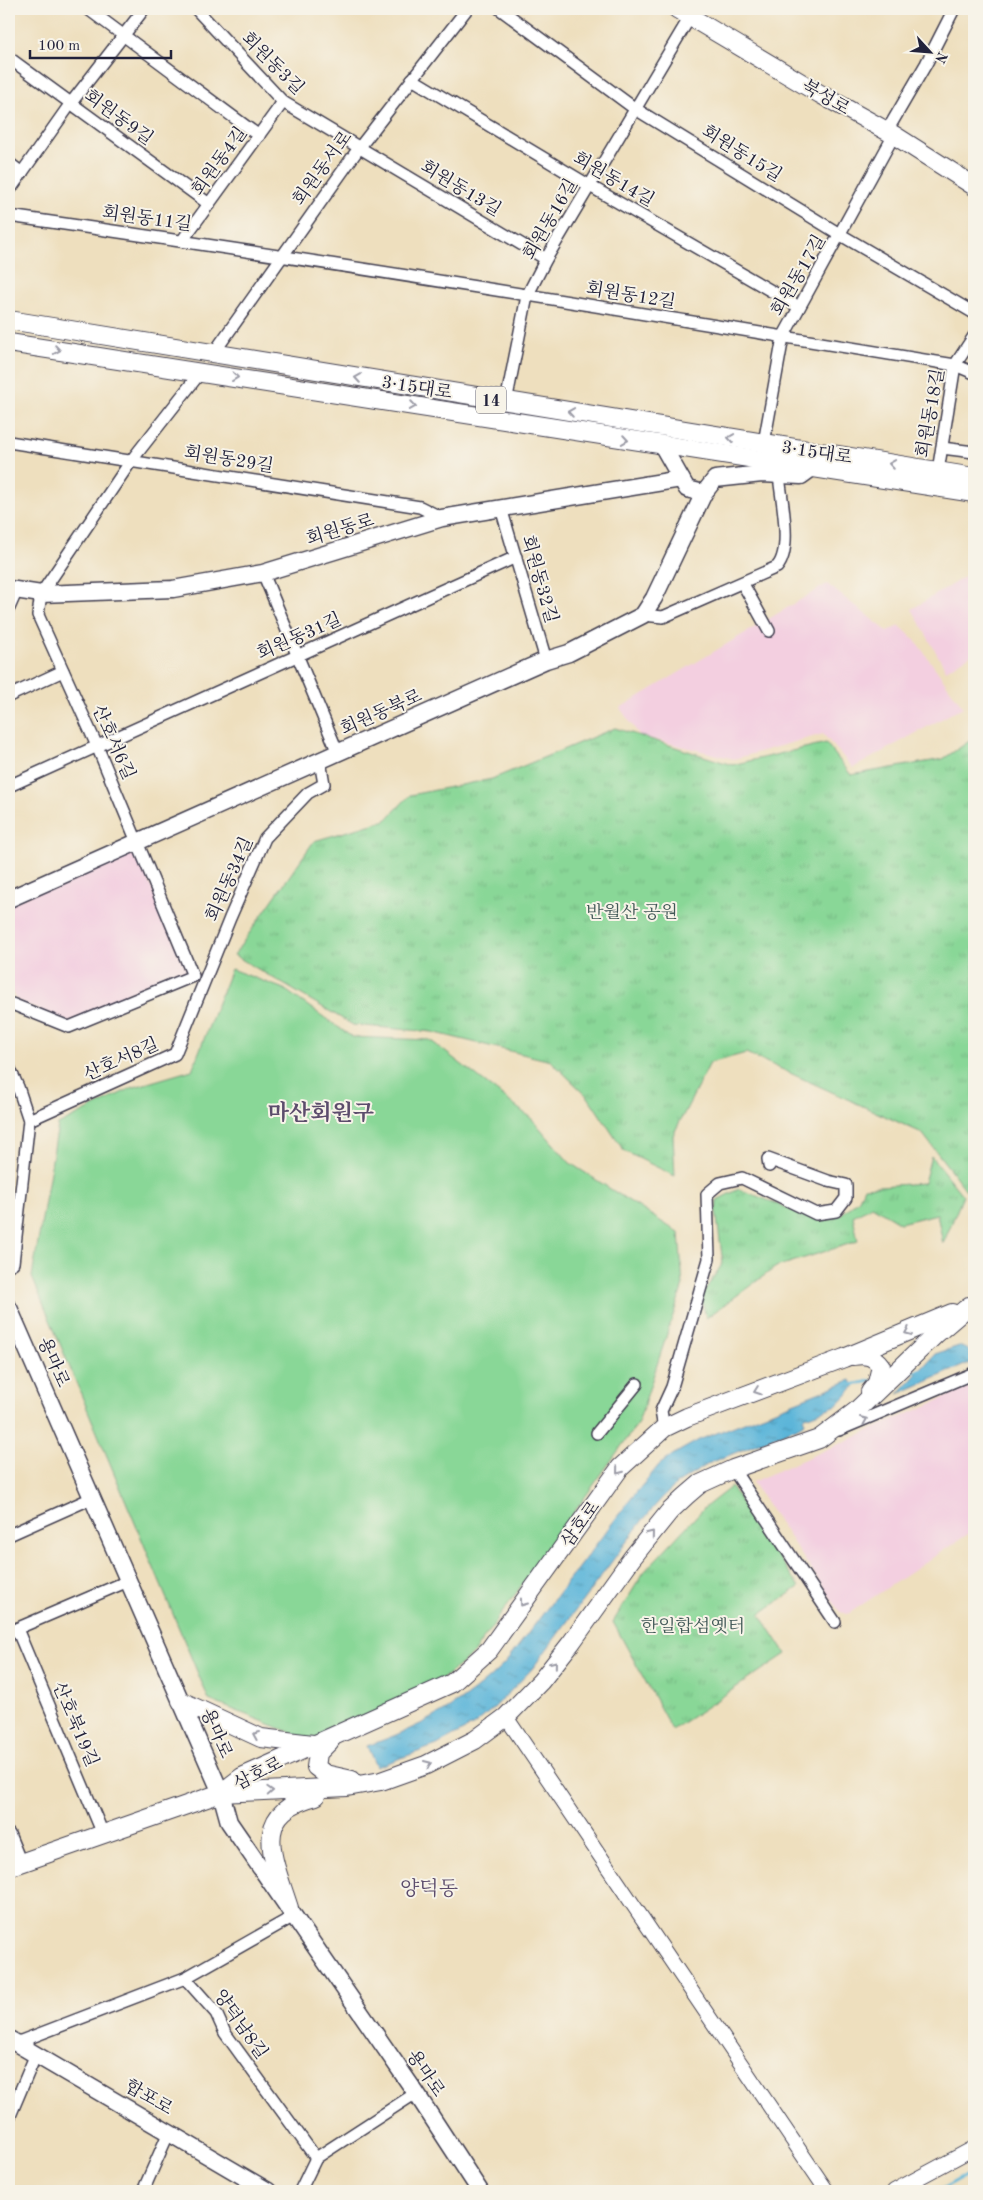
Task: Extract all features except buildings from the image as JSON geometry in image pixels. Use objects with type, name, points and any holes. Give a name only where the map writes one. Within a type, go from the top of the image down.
[{"type":"main road","name":"북성로","points":[[684,13],[820,94],[891,133],[974,186]]},
{"type":"main road","name":"3·15대로","points":[[9,320],[974,477]]},
{"type":"main road","name":"3·15대로","points":[[9,343],[974,492]]},
{"type":"main road","points":[[662,445],[687,489],[704,492]]},
{"type":"main road","points":[[643,615],[654,598],[704,492],[716,479],[762,474],[802,476],[812,468]]},
{"type":"main road","name":"회원동로","points":[[13,589],[41,594],[172,589],[263,573],[442,518],[681,479]]},
{"type":"main road","name":"회원동북로","points":[[9,899],[137,840],[546,660],[569,653],[643,615]]},
{"type":"main road","name":"용마로","points":[[9,1308],[221,1793],[229,1822],[416,2093],[480,2191]]},
{"type":"main road","points":[[856,1410],[915,1354],[972,1309]]},
{"type":"main road","name":"삼호로","points":[[221,1793],[242,1777],[452,1683],[473,1666],[489,1650],[620,1468],[664,1428],[709,1408],[972,1309]]},
{"type":"main road","points":[[844,1358],[862,1354],[877,1360],[881,1366],[876,1383],[856,1410]]},
{"type":"main road","name":"삼호로","points":[[15,1865],[221,1793],[347,1788],[404,1774],[451,1753],[506,1717],[541,1680],[571,1643],[632,1558],[669,1512],[700,1484],[733,1469],[819,1439],[856,1410]]},
{"type":"main road","points":[[181,1701],[200,1708],[261,1738],[316,1744]]},
{"type":"main road","points":[[334,1737],[318,1753],[316,1760],[319,1771],[333,1777],[373,1783]]},
{"type":"main road","points":[[291,1912],[271,1849],[271,1836],[278,1816],[296,1801],[347,1788]]},
{"type":"main road","name":"합포로","points":[[12,2041],[268,2191]]},
{"type":"street","points":[[88,9],[259,136]]},
{"type":"street","points":[[9,192],[72,103],[144,9]]},
{"type":"street","name":"회원동3길","points":[[196,9],[283,102],[359,148]]},
{"type":"street","name":"회원동서로","points":[[213,354],[359,148],[467,9]]},
{"type":"street","name":"회원동15길","points":[[500,9],[634,108],[974,313]]},
{"type":"street","name":"회원동17길","points":[[764,443],[783,337],[841,234],[954,9]]},
{"type":"street","name":"회원동16길","points":[[506,402],[527,296],[546,259],[634,108],[684,13]]},
{"type":"street","name":"회원동9길","points":[[9,58],[209,204]]},
{"type":"street","name":"회원동14길","points":[[412,79],[590,186],[799,307]]},
{"type":"street","name":"회원동4길","points":[[182,241],[283,102]]},
{"type":"street","name":"회원동13길","points":[[359,148],[546,259]]},
{"type":"street","points":[[9,163],[22,173]]},
{"type":"street","name":"회원동11길","points":[[9,216],[281,256]]},
{"type":"street","name":"회원동12길","points":[[281,256],[955,365],[974,373]]},
{"type":"street","name":"회원동18길","points":[[938,471],[955,365],[974,336]]},
{"type":"street","points":[[41,594],[131,461],[200,373]]},
{"type":"street","name":"회원동29길","points":[[9,442],[420,507],[442,518]]},
{"type":"street","points":[[942,448],[974,452]]},
{"type":"street","points":[[643,615],[663,617],[742,584],[777,567],[782,561],[785,541],[779,475]]},
{"type":"street","name":"회원동32길","points":[[501,508],[546,660]]},
{"type":"street","name":"회원동31길","points":[[9,786],[516,557]]},
{"type":"street","points":[[263,573],[338,753]]},
{"type":"street","points":[[742,584],[769,631]]},
{"type":"street","points":[[9,608],[13,589]]},
{"type":"street","name":"산호서6길","points":[[41,594],[38,615],[97,746],[193,976]]},
{"type":"street","points":[[9,696],[63,671]]},
{"type":"street","name":"회원동34길","points":[[208,974],[265,838],[308,792],[324,784],[320,761]]},
{"type":"street","points":[[10,1005],[68,1027],[193,976],[208,974]]},
{"type":"street","name":"산호서8길","points":[[29,1120],[175,1054],[208,974]]},
{"type":"street","points":[[9,1067],[18,1086],[29,1120],[13,1263],[9,1265]]},
{"type":"street","points":[[664,1428],[661,1411],[672,1387],[709,1259],[707,1194],[720,1183],[742,1178],[816,1214],[836,1212],[846,1198],[846,1185],[828,1182],[768,1159],[769,1166]]},
{"type":"street","points":[[819,1439],[974,1373]]},
{"type":"street","points":[[597,1433],[637,1384]]},
{"type":"street","points":[[733,1469],[834,1622]]},
{"type":"street","points":[[9,1534],[92,1498]]},
{"type":"street","points":[[13,1630],[128,1581]]},
{"type":"street","name":"산호북19길","points":[[13,1630],[104,1834]]},
{"type":"street","points":[[506,1717],[827,2191]]},
{"type":"street","points":[[9,1834],[15,1865]]},
{"type":"street","points":[[12,2041],[185,1978],[291,1912]]},
{"type":"street","name":"양덕남8길","points":[[185,1978],[216,2013],[225,2033],[316,2158]]},
{"type":"street","points":[[9,2118],[36,2054]]},
{"type":"street","points":[[300,2191],[316,2158],[416,2093]]},
{"type":"street","points":[[143,2191],[169,2132]]},
{"type":"street","points":[[894,2191],[974,2148]]},
{"type":"shaded area","points":[[974,571],[974,653],[946,670],[912,609]]},
{"type":"shaded area","points":[[827,584],[887,631],[900,626],[915,640],[963,707],[853,768],[823,734],[734,759],[640,736],[620,708]]},
{"type":"shaded area","points":[[135,849],[187,970],[69,1023],[16,1000],[9,985],[9,904]]},
{"type":"shaded area","points":[[974,1385],[974,1530],[848,1614],[840,1612],[752,1482]]},
{"type":"green space","name":"반월산 공원","points":[[615,728],[732,765],[826,743],[851,775],[943,759],[974,738],[974,1152],[972,1153],[974,1181],[966,1190],[922,1133],[746,1053],[710,1063],[673,1135],[675,1176],[624,1151],[588,1097],[551,1061],[432,1032],[353,1025],[234,955],[314,841],[386,820],[410,795],[492,779]]},
{"type":"green space","points":[[231,969],[284,989],[352,1037],[430,1040],[532,1119],[570,1163],[679,1233],[683,1285],[638,1423],[471,1656],[430,1689],[312,1741],[209,1700],[32,1277],[58,1125],[131,1088],[192,1070]]},
{"type":"green space","points":[[931,1156],[963,1196],[943,1244],[937,1214],[900,1223],[872,1206],[853,1216],[858,1241],[776,1267],[706,1318],[701,1296],[723,1263],[716,1211],[717,1200],[739,1189],[821,1221],[840,1215],[859,1199],[864,1187],[924,1183]]},
{"type":"green space","name":"한일합섬옛터","points":[[731,1487],[799,1587],[760,1614],[786,1654],[672,1730],[613,1622],[644,1572],[704,1508]]},
{"type":"water","points":[[959,1346],[967,1348],[974,1363],[967,1364],[898,1394],[935,1354]]},
{"type":"water","points":[[851,1380],[854,1387],[837,1405],[803,1418],[805,1423],[796,1428],[710,1463],[678,1483],[642,1521],[532,1669],[495,1707],[474,1725],[437,1745],[376,1767],[367,1746],[442,1713],[474,1690],[506,1662],[659,1465],[699,1440]]},
{"type":"waterway","points":[[966,1353],[974,1349]]},
{"type":"waterway","points":[[904,1374],[923,1370]]},
{"type":"waterway","points":[[851,1385],[871,1381]]},
{"type":"waterway","points":[[938,2191],[974,2171]]},
{"type":"district","name":"마산회원구","points":[[321,1112]]},
{"type":"district","name":"양덕동","points":[[429,1888]]}]
